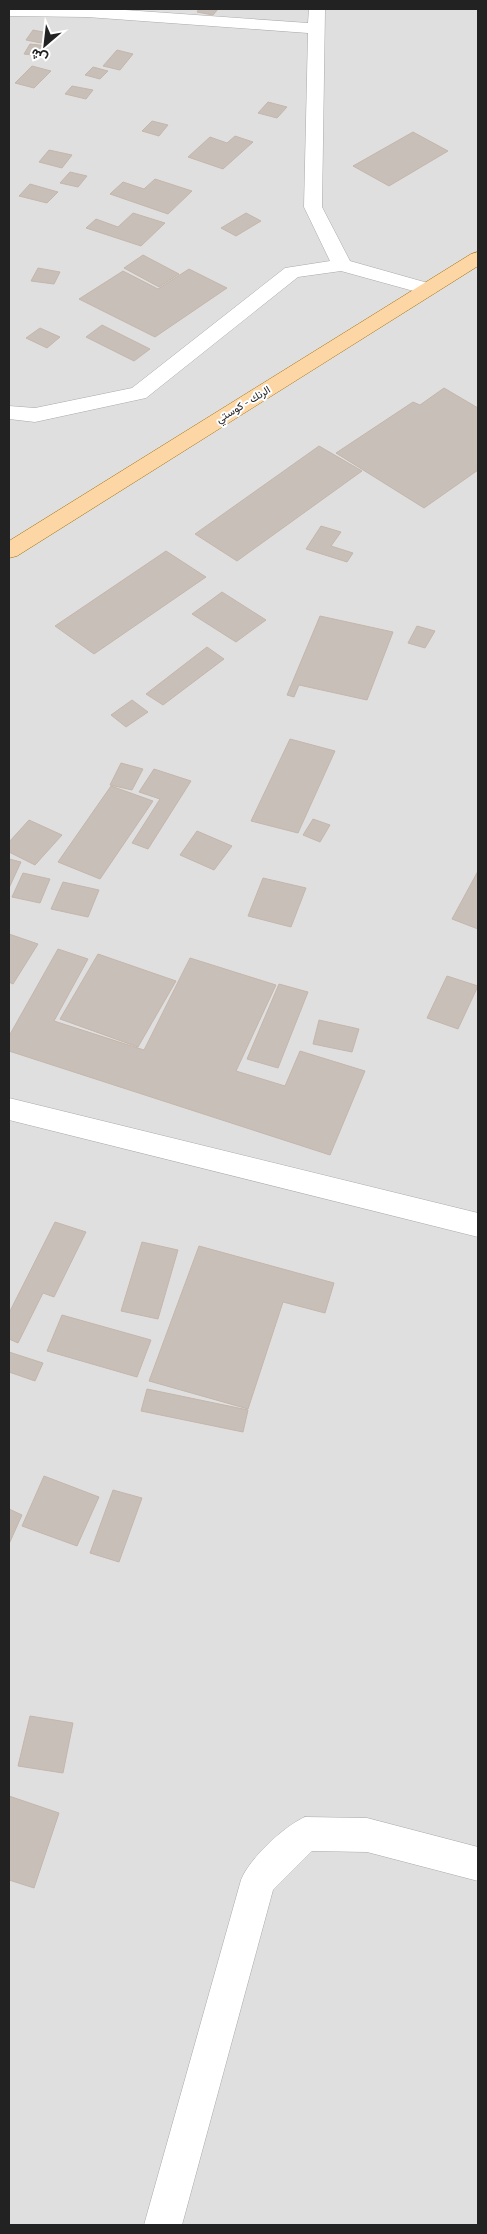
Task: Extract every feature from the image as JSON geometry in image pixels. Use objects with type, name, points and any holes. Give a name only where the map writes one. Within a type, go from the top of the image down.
[{"type":"main road","name":"الرنك - كوستي","points":[[9,551],[478,258]]},
{"type":"street","points":[[318,9],[313,207],[342,265]]},
{"type":"street","points":[[9,11],[87,10],[317,29]]},
{"type":"street","points":[[9,413],[35,415],[140,393],[292,272],[342,265],[428,289]]},
{"type":"street","points":[[9,1108],[478,1225]]},
{"type":"street","points":[[163,2225],[258,1880],[305,1834],[367,1835],[478,1864]]},
{"type":"shaded area","points":[[9,9],[478,9],[478,2225],[9,2225]]},
{"type":"building","points":[[199,9],[218,9],[213,15],[197,12]]},
{"type":"building","points":[[33,30],[48,33],[41,43],[26,40]]},
{"type":"building","points":[[30,44],[48,46],[42,56],[24,54]]},
{"type":"building","points":[[117,50],[133,54],[120,70],[103,66]]},
{"type":"building","points":[[32,66],[51,71],[34,88],[15,83]]},
{"type":"building","points":[[93,67],[108,71],[100,79],[85,75]]},
{"type":"building","points":[[72,86],[93,90],[86,99],[65,94]]},
{"type":"building","points":[[268,102],[287,107],[277,118],[258,113]]},
{"type":"building","points":[[152,121],[168,125],[159,136],[142,131]]},
{"type":"building","points":[[413,132],[448,151],[389,186],[353,166]]},
{"type":"building","points":[[235,136],[253,142],[223,169],[188,157],[210,137],[227,143]]},
{"type":"building","points":[[49,150],[72,155],[62,168],[39,162]]},
{"type":"building","points":[[70,172],[87,176],[78,187],[60,183]]},
{"type":"building","points":[[155,179],[192,191],[168,214],[110,194],[123,182],[144,189]]},
{"type":"building","points":[[30,184],[58,192],[47,203],[19,196]]},
{"type":"building","points":[[133,213],[165,223],[141,246],[86,228],[96,219],[118,227]]},
{"type":"building","points":[[246,213],[261,221],[236,236],[221,228]]},
{"type":"building","points":[[143,255],[179,274],[159,287],[124,268]]},
{"type":"building","points":[[38,268],[60,272],[54,284],[31,281]]},
{"type":"building","points":[[189,269],[227,288],[155,337],[79,299],[123,271],[158,289]]},
{"type":"building","points":[[102,325],[150,349],[134,361],[86,337]]},
{"type":"building","points":[[40,328],[60,337],[47,348],[26,338]]},
{"type":"building","points":[[444,388],[478,408],[478,470],[424,508],[336,453],[413,402],[420,405]]},
{"type":"building","points":[[319,446],[362,471],[237,561],[195,534]]},
{"type":"building","points":[[321,526],[341,532],[331,546],[353,553],[347,562],[306,549]]},
{"type":"building","points":[[166,551],[206,577],[94,654],[55,626]]},
{"type":"building","points":[[222,592],[266,620],[236,642],[192,614]]},
{"type":"building","points":[[320,616],[393,632],[367,700],[299,685],[294,697],[287,695]]},
{"type":"building","points":[[417,626],[435,631],[425,648],[408,643]]},
{"type":"building","points":[[207,647],[224,659],[163,705],[146,694]]},
{"type":"building","points":[[132,700],[148,712],[126,727],[111,715]]},
{"type":"building","points":[[290,739],[335,751],[298,833],[251,821]]},
{"type":"building","points":[[121,763],[143,769],[132,790],[110,785]]},
{"type":"building","points":[[154,769],[191,781],[148,849],[132,843],[160,799],[139,792]]},
{"type":"building","points":[[111,786],[153,801],[100,879],[58,862]]},
{"type":"building","points":[[313,819],[330,825],[320,842],[303,835]]},
{"type":"building","points":[[29,820],[62,835],[35,865],[9,852],[9,842]]},
{"type":"building","points":[[197,831],[232,846],[214,870],[180,855]]},
{"type":"building","points":[[9,859],[21,862],[9,888]]},
{"type":"building","points":[[478,871],[478,929],[452,919]]},
{"type":"building","points":[[23,873],[50,879],[40,903],[12,897]]},
{"type":"building","points":[[263,878],[306,888],[291,927],[248,916]]},
{"type":"building","points":[[63,882],[99,890],[88,917],[51,909]]},
{"type":"building","points":[[9,934],[38,944],[13,984],[9,982]]},
{"type":"building","points":[[58,949],[88,959],[54,1021],[144,1050],[190,958],[276,985],[236,1071],[285,1086],[300,1051],[365,1071],[330,1155],[9,1051],[9,1036]]},
{"type":"building","points":[[98,954],[176,981],[138,1047],[60,1019]]},
{"type":"building","points":[[447,976],[478,986],[458,1029],[427,1018]]},
{"type":"building","points":[[279,984],[308,992],[278,1068],[247,1059]]},
{"type":"building","points":[[319,1020],[359,1029],[352,1052],[313,1044]]},
{"type":"building","points":[[55,1222],[86,1232],[54,1297],[43,1293],[18,1343],[9,1339],[9,1313]]},
{"type":"building","points":[[142,1242],[178,1250],[158,1319],[121,1311]]},
{"type":"building","points":[[199,1246],[334,1283],[325,1313],[283,1302],[248,1409],[149,1381]]},
{"type":"building","points":[[62,1315],[151,1340],[137,1377],[47,1351]]},
{"type":"building","points":[[9,1352],[43,1363],[35,1381],[9,1372]]},
{"type":"building","points":[[147,1389],[248,1410],[243,1432],[141,1411]]},
{"type":"building","points":[[44,1476],[99,1497],[77,1546],[22,1526]]},
{"type":"building","points":[[113,1490],[142,1498],[119,1562],[90,1553]]},
{"type":"building","points":[[9,1509],[22,1515],[9,1544]]},
{"type":"building","points":[[30,1716],[73,1723],[63,1773],[18,1766]]},
{"type":"building","points":[[9,1796],[59,1813],[34,1888],[9,1880]]}]
